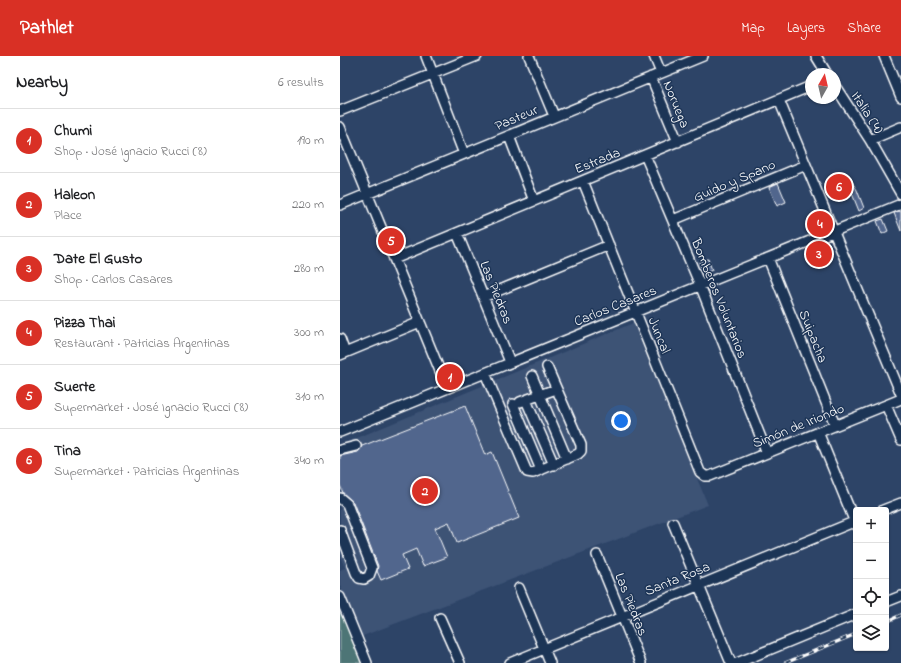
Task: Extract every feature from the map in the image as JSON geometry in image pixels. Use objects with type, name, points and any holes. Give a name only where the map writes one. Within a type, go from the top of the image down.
[{"type":"street","points":[[426,56],[464,154]]},
{"type":"street","points":[[340,110],[477,56]]},
{"type":"street","points":[[529,56],[554,116]]},
{"type":"street","points":[[654,56],[661,73]]},
{"type":"street","name":"Pasteur","points":[[340,205],[703,56]]},
{"type":"street","points":[[816,56],[823,68]]},
{"type":"street","points":[[884,56],[901,97]]},
{"type":"street","name":"Noruega","points":[[651,77],[678,142]]},
{"type":"street","name":"Estrada","points":[[394,259],[805,89]]},
{"type":"street","name":"Italia (4)","points":[[841,95],[870,140],[901,194]]},
{"type":"street","points":[[779,100],[901,394]]},
{"type":"street","points":[[340,127],[447,388]]},
{"type":"street","points":[[870,140],[901,127]]},
{"type":"street","points":[[508,136],[534,201]]},
{"type":"street","name":"Bomberos Voluntarios","points":[[645,155],[700,285],[767,453]]},
{"type":"street","name":"Guido y Spano","points":[[673,220],[806,165]]},
{"type":"street","name":"Juncal","points":[[583,181],[700,472],[705,476]]},
{"type":"street","name":"Carlos Casares","points":[[340,432],[901,204]]},
{"type":"street","name":"Las Piedras","points":[[457,233],[510,362]]},
{"type":"street","points":[[483,297],[609,245]]},
{"type":"street","name":"Suipacha","points":[[768,258],[835,425]]},
{"type":"street","points":[[340,339],[343,354],[420,322]]},
{"type":"street","points":[[485,373],[502,408],[527,472],[533,473],[578,454],[581,450],[547,366]]},
{"type":"street","points":[[532,376],[567,459]]},
{"type":"street","points":[[502,408],[556,389]]},
{"type":"street","name":"Simón de Iriondo","points":[[705,476],[710,476],[901,399]]},
{"type":"street","points":[[526,400],[554,465]]},
{"type":"street","points":[[513,404],[541,470]]},
{"type":"street","points":[[886,405],[901,440]]},
{"type":"street","points":[[818,432],[853,515]]},
{"type":"street","points":[[340,450],[356,446]]},
{"type":"street","points":[[340,498],[347,504],[372,568],[369,576],[364,579],[359,578],[356,573],[340,530]]},
{"type":"street","points":[[889,508],[901,503]]},
{"type":"street","points":[[673,523],[731,663]]},
{"type":"street","name":"Santa Rosa","points":[[510,663],[698,585],[853,523]]},
{"type":"street","name":"Las Piedras","points":[[597,555],[641,663]]},
{"type":"street","points":[[519,588],[550,663]]},
{"type":"street","points":[[889,599],[901,596]]},
{"type":"street","points":[[340,598],[367,663]]},
{"type":"street","points":[[737,663],[854,615]]},
{"type":"street","points":[[440,618],[460,663]]},
{"type":"shaded area","points":[[633,323],[708,505],[360,637],[340,585],[340,570],[345,568],[340,556],[340,445]]},
{"type":"green space","points":[[340,610],[362,663],[340,663]]},
{"type":"building","points":[[847,174],[857,190],[864,208],[859,211],[851,191],[830,199],[824,184]]},
{"type":"building","points":[[778,183],[786,202],[777,206],[769,187]]},
{"type":"building","points":[[899,211],[901,212],[901,231],[894,213]]},
{"type":"building","points":[[822,219],[825,225],[816,229],[813,222]]},
{"type":"building","points":[[883,219],[888,231],[882,234],[877,221]]},
{"type":"building","points":[[820,243],[827,261],[819,264],[812,247]]},
{"type":"building","points":[[708,259],[712,270],[706,273],[703,271],[699,262]]},
{"type":"building","points":[[465,406],[485,455],[492,452],[519,518],[457,543],[449,522],[435,528],[447,557],[423,566],[416,549],[402,555],[408,569],[381,580],[377,571],[378,566],[353,502],[343,493],[340,485],[340,456],[358,452],[362,446]]},
{"type":"railway","points":[[889,621],[901,615]]},
{"type":"railway","points":[[785,663],[853,635]]},
{"type":"place","name":"Tina","points":[[839,187]]},
{"type":"place","name":"Pizza Thai","points":[[820,224]]},
{"type":"place","name":"Suerte","points":[[391,241]]},
{"type":"place","name":"Date El Gusto","points":[[819,254]]},
{"type":"place","name":"Chumi","points":[[450,377]]},
{"type":"place","name":"Haleon","points":[[425,491]]}]
